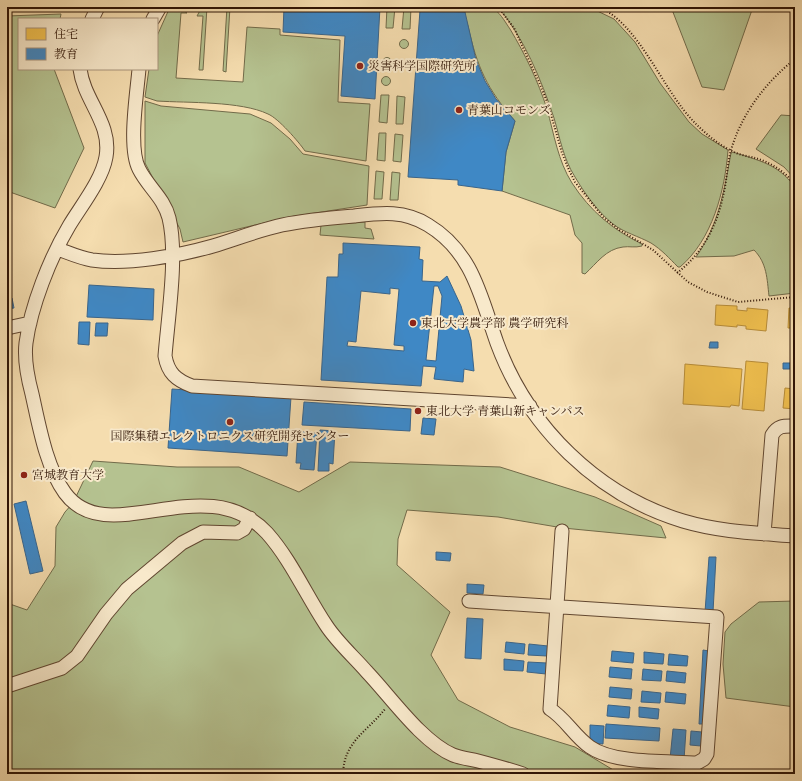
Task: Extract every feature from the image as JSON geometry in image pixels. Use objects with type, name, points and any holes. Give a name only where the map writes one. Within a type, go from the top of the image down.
[{"type":"street","points":[[92,18],[98,7]]},
{"type":"street","points":[[154,18],[160,7]]},
{"type":"street","points":[[80,70],[84,85],[101,119],[106,144],[106,157],[90,193],[58,249],[41,290],[30,323],[25,346],[29,380],[42,434],[54,473],[65,493],[86,512],[108,516],[200,505],[228,508],[250,518],[275,543],[328,628],[430,740],[453,755],[523,774]]},
{"type":"street","points":[[139,70],[135,156],[142,176],[163,203],[169,218],[172,255],[166,356],[167,365],[171,374],[179,381],[192,386],[530,406]]},
{"type":"street","points":[[58,249],[95,260],[134,260],[172,255],[212,246],[283,225],[317,220],[385,213],[396,213],[416,219],[442,235],[456,250],[469,268],[478,286],[498,346],[530,406],[550,435],[586,470],[618,491],[649,508],[682,521],[715,529],[795,536]]},
{"type":"street","points":[[7,328],[30,323]]},
{"type":"street","points":[[764,534],[772,435],[782,426],[795,426]]},
{"type":"street","points":[[7,686],[62,668],[77,656],[106,614],[127,589],[182,543],[203,532],[237,533],[244,530],[250,518]]},
{"type":"street","points":[[469,601],[557,606],[717,617],[707,754],[704,759],[697,763],[612,758],[590,747],[559,715],[550,708],[557,606],[562,531]]},
{"type":"path","points":[[498,7],[514,28],[539,82],[548,104],[562,153],[575,182],[603,217],[618,230],[653,250],[688,282],[707,292],[738,302],[795,297]]},
{"type":"path","points":[[599,7],[613,14],[626,27],[667,87],[695,123],[731,151],[768,163],[785,174],[795,185]]},
{"type":"path","points":[[677,273],[688,265],[697,254],[713,227],[723,196],[731,151],[746,116],[760,94],[775,75],[795,59]]},
{"type":"path","points":[[343,774],[343,766],[349,746],[380,716],[393,699]]},
{"type":"green space","points":[[170,7],[178,7],[187,13],[181,13],[176,78],[243,82],[247,27],[280,29],[280,35],[340,40],[338,102],[370,104],[366,161],[305,151],[283,125],[272,116],[257,110],[229,105],[157,101],[145,97],[149,70],[158,70],[158,34]]},
{"type":"green space","points":[[202,7],[207,7],[203,70],[199,70],[203,16],[197,16]]},
{"type":"green space","points":[[227,7],[230,7],[226,72],[223,71]]},
{"type":"green space","points":[[387,7],[395,7],[393,28],[386,28]]},
{"type":"green space","points":[[404,7],[411,7],[410,29],[402,29]]},
{"type":"green space","points":[[463,7],[490,7],[502,16],[531,68],[547,109],[554,138],[567,175],[579,193],[594,211],[612,226],[631,239],[642,244],[642,246],[617,248],[602,257],[585,274],[582,273],[582,243],[575,235],[570,215],[502,191],[506,152],[515,121],[497,98],[484,77],[471,41]]},
{"type":"green space","points":[[498,7],[589,7],[614,19],[635,42],[660,83],[689,122],[702,134],[728,150],[724,182],[715,214],[701,243],[680,267],[678,267],[662,251],[651,243],[622,230],[613,224],[602,214],[587,196],[568,163],[549,103],[524,45]]},
{"type":"green space","points":[[671,7],[753,7],[724,90],[702,87]]},
{"type":"green space","points":[[61,14],[60,18],[18,18],[18,70],[54,70],[84,148],[55,208],[7,191],[7,16]]},
{"type":"green space","points":[[402,40],[406,40],[408,44],[406,48],[402,48],[400,46],[400,42]]},
{"type":"green space","points":[[385,58],[389,58],[391,62],[389,66],[385,66],[383,64],[383,60]]},
{"type":"green space","points":[[384,77],[388,77],[390,81],[388,85],[384,85],[382,83],[382,79]]},
{"type":"green space","points":[[381,95],[389,95],[387,123],[379,122]]},
{"type":"green space","points":[[397,96],[405,97],[403,124],[396,124]]},
{"type":"green space","points":[[145,101],[161,106],[250,114],[271,123],[290,139],[303,154],[369,166],[367,205],[289,217],[183,242],[180,229],[145,163]]},
{"type":"green space","points":[[781,115],[795,116],[795,179],[784,167],[756,149]]},
{"type":"green space","points":[[379,133],[386,133],[385,161],[377,160]]},
{"type":"green space","points":[[395,134],[403,135],[401,162],[393,161]]},
{"type":"green space","points":[[733,152],[767,164],[781,173],[795,187],[795,293],[769,296],[764,266],[762,260],[754,250],[734,256],[696,257],[704,245],[720,207],[731,153]]},
{"type":"green space","points":[[376,171],[384,172],[382,199],[374,199]]},
{"type":"green space","points":[[392,172],[400,173],[398,200],[390,200]]},
{"type":"green space","points":[[365,222],[365,228],[371,229],[374,239],[320,235],[321,225]]},
{"type":"green space","points":[[93,461],[177,467],[239,467],[299,492],[350,462],[500,467],[595,497],[661,526],[666,538],[563,528],[498,517],[407,510],[398,539],[397,565],[450,612],[431,655],[458,700],[510,727],[575,747],[620,774],[7,774],[7,603],[27,610],[55,566],[56,527],[65,512],[73,503]]},
{"type":"green space","points":[[795,601],[795,707],[726,698],[723,664],[725,632],[731,624],[759,602]]},
{"type":"building: 住宅","points":[[716,305],[737,306],[737,310],[747,311],[747,308],[768,310],[766,331],[746,329],[746,326],[737,325],[737,327],[715,325]]},
{"type":"building: 住宅","points":[[789,308],[795,308],[795,328],[788,328]]},
{"type":"building: 住宅","points":[[746,361],[768,363],[764,411],[742,409]]},
{"type":"building: 住宅","points":[[685,364],[742,369],[739,406],[731,405],[730,407],[683,404]]},
{"type":"building: 住宅","points":[[785,388],[795,389],[795,409],[783,408]]},
{"type":"building: 教育","name":"災害科学国際研究所","points":[[284,7],[380,7],[375,99],[341,96],[345,36],[283,32]]},
{"type":"building: 教育","name":"青葉山コモンズ","points":[[420,10],[465,12],[476,60],[485,81],[496,99],[515,121],[506,152],[502,191],[458,185],[458,180],[408,177]]},
{"type":"building: 教育","name":"東北大学農学部 農学研究科","points":[[343,243],[420,247],[419,259],[423,260],[422,281],[440,282],[447,276],[461,306],[471,340],[474,371],[464,369],[463,382],[434,379],[436,367],[423,366],[421,386],[321,380],[327,277],[338,277],[339,254],[343,254]],"holes":[[[434,286],[438,286],[442,296],[436,361],[426,360]],[[390,288],[399,289],[394,345],[404,346],[404,351],[347,346],[348,341],[356,342],[361,291],[390,294]]]},
{"type":"building: 教育","points":[[89,285],[154,289],[153,320],[87,317]]},
{"type":"building: 教育","points":[[12,298],[14,308],[7,309],[7,299]]},
{"type":"building: 教育","points":[[79,322],[90,322],[89,345],[78,344]]},
{"type":"building: 教育","points":[[96,323],[108,323],[107,336],[95,336]]},
{"type":"building: 教育","points":[[710,342],[718,342],[718,348],[709,348]]},
{"type":"building: 教育","points":[[783,363],[791,363],[791,369],[783,369]]},
{"type":"building: 教育","name":"国際集積エレクトロニクス研究開発センター","points":[[172,389],[291,397],[287,456],[168,448]]},
{"type":"building: 教育","points":[[304,402],[411,409],[410,431],[302,425]]},
{"type":"building: 教育","points":[[423,418],[436,419],[434,435],[421,434]]},
{"type":"building: 教育","points":[[320,430],[335,431],[333,464],[329,463],[329,471],[318,471]]},
{"type":"building: 教育","points":[[298,431],[317,433],[314,470],[300,469],[301,463],[296,463]]},
{"type":"building: 教育","points":[[26,501],[43,571],[30,574],[14,504]]},
{"type":"building: 教育","points":[[436,552],[451,553],[450,561],[436,560]]},
{"type":"building: 教育","points":[[709,557],[716,557],[713,612],[705,612]]},
{"type":"building: 教育","points":[[467,584],[484,585],[483,594],[467,593]]},
{"type":"building: 教育","points":[[467,618],[483,619],[481,659],[465,658]]},
{"type":"building: 教育","points":[[506,642],[525,644],[524,654],[505,652]]},
{"type":"building: 教育","points":[[529,644],[548,646],[547,656],[528,655]]},
{"type":"building: 教育","points":[[703,650],[709,651],[705,724],[699,724]]},
{"type":"building: 教育","points":[[612,651],[634,653],[633,663],[611,661]]},
{"type":"building: 教育","points":[[644,652],[664,654],[663,664],[644,663]]},
{"type":"building: 教育","points":[[669,654],[688,656],[687,666],[668,665]]},
{"type":"building: 教育","points":[[504,659],[524,661],[523,671],[504,670]]},
{"type":"building: 教育","points":[[528,662],[547,663],[546,674],[527,672]]},
{"type":"building: 教育","points":[[610,667],[632,669],[631,679],[609,677]]},
{"type":"building: 教育","points":[[643,669],[662,671],[661,681],[642,680]]},
{"type":"building: 教育","points":[[667,671],[686,673],[685,683],[666,681]]},
{"type":"building: 教育","points":[[610,687],[632,689],[631,699],[609,697]]},
{"type":"building: 教育","points":[[642,691],[661,693],[660,703],[641,702]]},
{"type":"building: 教育","points":[[666,692],[686,694],[685,704],[665,702]]},
{"type":"building: 教育","points":[[608,705],[630,707],[629,718],[607,716]]},
{"type":"building: 教育","points":[[639,707],[659,709],[658,719],[639,717]]},
{"type":"building: 教育","points":[[606,724],[660,728],[659,741],[605,738]]},
{"type":"building: 教育","points":[[590,725],[604,726],[603,744],[590,743]]},
{"type":"building: 教育","points":[[673,729],[686,730],[684,760],[670,759]]},
{"type":"building: 教育","points":[[691,731],[702,732],[701,746],[690,745]]},
{"type":"place","name":"災害科学国際研究所","points":[[360,66]]},
{"type":"place","name":"青葉山コモンズ","points":[[459,110]]},
{"type":"place","name":"東北大学農学部 農学研究科","points":[[413,323]]},
{"type":"place","name":"東北大学 青葉山新キャンパス","points":[[418,411]]},
{"type":"place","name":"国際集積エレクトロニクス研究開発センター","points":[[230,422]]},
{"type":"place","name":"宮城教育大学","points":[[24,475]]}]
